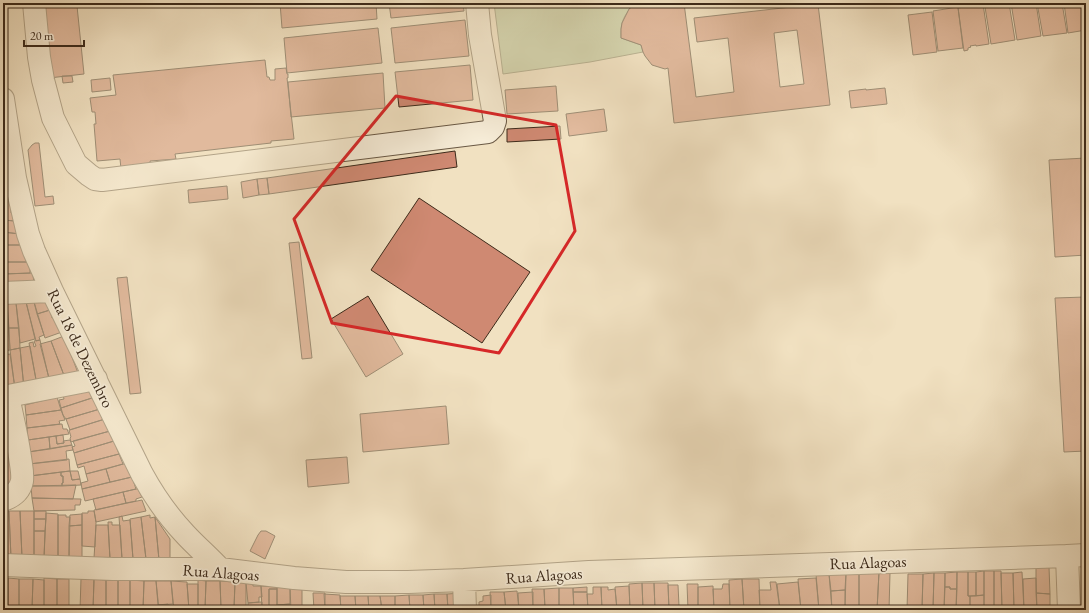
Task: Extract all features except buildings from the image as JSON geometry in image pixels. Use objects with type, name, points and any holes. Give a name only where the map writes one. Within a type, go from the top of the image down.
[{"type":"street","points":[[34,3],[39,57],[43,80],[53,118],[76,164],[88,175],[95,179],[102,180],[488,132],[496,121],[480,35],[477,3]]},
{"type":"street","name":"Rua 18 de Dezembro","points":[[3,99],[9,177],[34,251],[52,290],[142,474],[152,491],[166,512],[185,535],[220,569]]},
{"type":"street","points":[[3,293],[52,290]]},
{"type":"street","points":[[3,500],[12,496],[19,489],[22,482],[17,436],[6,396],[96,379]]},
{"type":"street","points":[[1069,610],[1076,555]]},
{"type":"street","name":"Rua Alagoas","points":[[3,565],[113,569],[220,569],[294,578],[346,582],[464,580],[589,572],[1076,555]]},
{"type":"street","points":[[464,580],[465,610]]},
{"type":"highlighted area","points":[[396,96],[556,125],[575,231],[499,353],[332,323],[294,219]]},
{"type":"green space","points":[[494,3],[637,3],[629,10],[624,18],[621,27],[621,38],[641,45],[643,52],[590,62],[503,74]]}]
